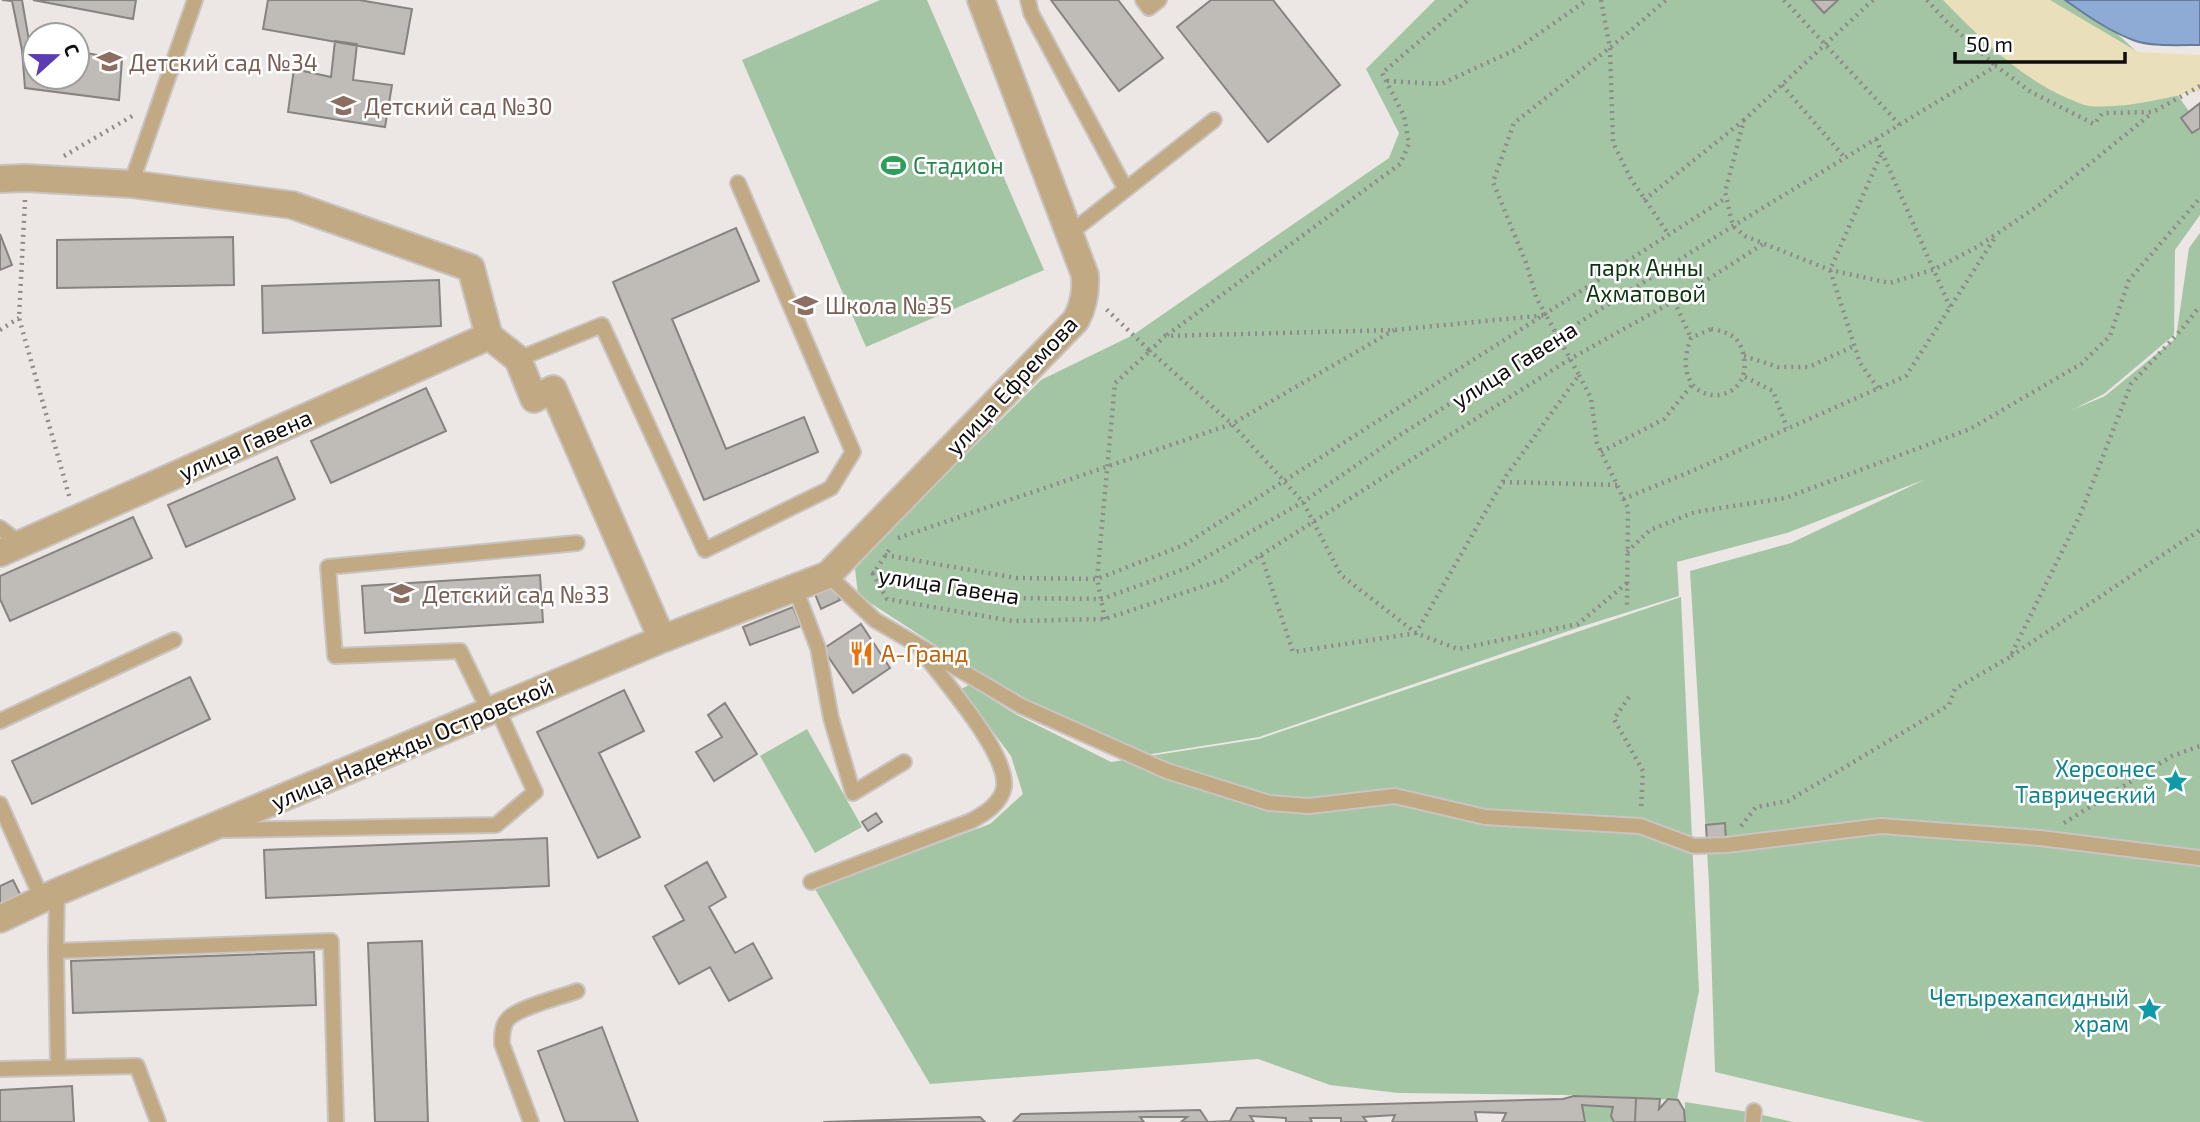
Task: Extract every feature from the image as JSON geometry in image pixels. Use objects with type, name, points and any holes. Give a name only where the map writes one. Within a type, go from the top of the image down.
[{"type":"street","name":"улица Ефремова","points":[[833,570],[1076,320],[1083,306],[1085,275],[981,0]]},
{"type":"street","points":[[13,178],[131,184],[292,205],[471,268],[489,336],[518,359],[534,399],[553,389],[663,639]]},
{"type":"street","name":"улица Гавена","points":[[10,548],[489,336]]},
{"type":"street","name":"улица Надежды Островской","points":[[0,919],[493,709],[795,588],[833,570]]},
{"type":"lane","points":[[131,184],[195,0]]},
{"type":"lane","points":[[1028,0],[1031,13],[1125,188]]},
{"type":"lane","points":[[1143,0],[1149,8],[1159,0]]},
{"type":"lane","points":[[1069,234],[1214,120]]},
{"type":"lane","points":[[518,359],[602,325],[705,550],[831,488],[853,452],[738,183]]},
{"type":"lane","points":[[0,527],[10,548]]},
{"type":"lane","points":[[205,831],[496,825],[535,792],[460,651],[335,656],[328,567],[577,543]]},
{"type":"lane","points":[[833,570],[875,621],[1033,712],[1167,771],[1269,803],[1309,806],[1395,796],[1485,817],[1640,826],[1694,846],[1726,845],[1881,826],[2040,838],[2200,858]]},
{"type":"lane","points":[[795,588],[818,648],[831,718],[853,793],[904,762]]},
{"type":"lane","points":[[0,721],[174,640]]},
{"type":"lane","points":[[811,882],[971,821],[992,809],[1004,789],[1002,764],[984,735],[916,645]]},
{"type":"lane","points":[[0,804],[5,830],[49,896],[56,951],[58,1068]]},
{"type":"lane","points":[[56,951],[331,942],[336,1122]]},
{"type":"lane","points":[[531,1122],[502,1044],[502,1030],[507,1018],[520,1011],[578,991]]},
{"type":"lane","points":[[0,1069],[137,1066],[158,1122]]},
{"type":"path","points":[[1105,619],[1097,579],[1115,383],[1165,336],[1400,164],[1409,144],[1404,116],[1382,73],[1468,0]]},
{"type":"path","points":[[1386,80],[1441,84],[1517,49],[1587,0]]},
{"type":"path","points":[[1601,0],[1610,48],[1613,143],[1631,179],[1668,235]]},
{"type":"path","points":[[1627,607],[1628,508],[1597,443],[1591,398],[1537,299],[1526,263],[1493,182],[1514,123],[1610,48],[1665,0]]},
{"type":"path","points":[[1784,0],[1900,125]]},
{"type":"path","points":[[1644,200],[1744,120],[1873,0]]},
{"type":"path","points":[[1927,0],[1996,66],[2031,92],[2094,124],[2106,113],[2153,112]]},
{"type":"path","name":"улица Гавена","points":[[833,570],[873,573],[1010,598],[1101,599],[1188,568],[1303,502],[1400,435],[1733,226],[1996,66]]},
{"type":"path","points":[[1782,85],[1844,158]]},
{"type":"path","points":[[1744,120],[1725,192],[1733,226],[1745,236],[1830,270],[1890,283],[1935,269],[1977,247],[2038,206],[2153,112],[2200,86]]},
{"type":"path","points":[[53,156],[66,155],[133,117],[139,106]]},
{"type":"path","points":[[1876,139],[1951,307]]},
{"type":"path","points":[[1878,388],[1860,363],[1830,270],[1882,152]]},
{"type":"path","points":[[13,178],[19,318],[76,519]]},
{"type":"path","points":[[885,555],[1016,578],[1097,579],[1184,545],[1726,198]]},
{"type":"path","points":[[1628,552],[1650,530],[1695,512],[1785,498],[1970,429],[2081,364],[2110,336],[2129,281],[2200,198]]},
{"type":"path","points":[[1623,499],[1906,376],[1998,233]]},
{"type":"path","points":[[1394,330],[1232,424],[897,538],[873,573],[887,599],[1012,621],[1105,619],[1222,580],[1570,359],[1674,300],[1764,244]]},
{"type":"path","points":[[1086,290],[1232,424],[1303,502],[1341,575],[1416,633],[1458,649],[1578,624],[1627,583]]},
{"type":"path","points":[[1674,300],[1691,338],[1685,354],[1687,377],[1697,392],[1711,397],[1726,394],[1739,386],[1745,377],[1741,344],[1730,333],[1711,329],[1691,338]]},
{"type":"path","points":[[2010,657],[2081,513],[2131,384],[2200,306]]},
{"type":"path","points":[[1165,336],[1394,330],[1546,315]]},
{"type":"path","points":[[0,331],[19,318]]},
{"type":"path","points":[[1744,356],[1778,366],[1809,367],[1854,346]]},
{"type":"path","points":[[1416,633],[1502,482],[1579,375]]},
{"type":"path","points":[[1745,377],[1773,391],[1787,429]]},
{"type":"path","points":[[1601,452],[1664,419],[1692,385]]},
{"type":"path","points":[[1502,482],[1617,485]]},
{"type":"path","points":[[1726,845],[1756,807],[1788,801],[1949,705],[1955,689],[2010,657],[2200,530]]},
{"type":"path","points":[[1261,555],[1293,652],[1416,633]]},
{"type":"path","points":[[1629,697],[1614,719],[1643,771],[1640,826]]},
{"type":"path","points":[[2040,838],[2172,756],[2200,746]]},
{"type":"green space","name":"Стадион","points":[[880,0],[927,0],[1044,270],[866,347],[742,60]]},
{"type":"green space","name":"парк Анны Ахматовой","points":[[1435,0],[2081,0],[2167,80],[2200,127],[2200,215],[2175,250],[2174,335],[2104,394],[2072,410],[2105,396],[2176,338],[2189,248],[2200,233],[2200,1122],[1925,1122],[1715,1072],[1709,884],[1690,571],[1791,543],[1926,479],[1787,533],[1677,562],[1679,596],[1580,627],[1259,737],[1139,756],[1022,701],[858,595],[855,569],[887,533],[1041,380],[1133,335],[1389,158],[1399,133],[1366,69]]},
{"type":"green space","points":[[1681,597],[1699,991],[1677,1100],[1563,1095],[1398,1093],[1330,1085],[1258,1059],[930,1084],[815,889],[990,824],[1023,794],[1011,756],[961,689],[969,685],[1017,715],[1111,762],[1259,739]]},
{"type":"green space","points":[[807,729],[862,827],[815,853],[760,756]]},
{"type":"green space","points":[[1685,1102],[1754,1113],[1793,1122],[1685,1122]]},
{"type":"green space","points":[[1582,1105],[1613,1107],[1611,1116],[1614,1122],[1585,1122]]},
{"type":"sand","points":[[1943,0],[2050,0],[2138,52],[2200,55],[2200,91],[2131,104],[2103,107],[2081,104],[2051,90],[2017,68]]},
{"type":"water","points":[[2065,0],[2200,0],[2200,45],[2157,45],[2133,40],[2089,17]]},
{"type":"building","points":[[2,0],[22,0],[26,21],[21,21],[21,45],[12,1]]},
{"type":"building","points":[[33,0],[136,0],[133,19]]},
{"type":"building","points":[[268,0],[359,0],[412,9],[404,54],[263,29]]},
{"type":"building","points":[[1051,0],[1118,0],[1163,58],[1119,91]]},
{"type":"building","points":[[1211,0],[1273,0],[1340,85],[1268,142],[1177,27]]},
{"type":"building","points":[[1812,0],[1838,0],[1824,13]]},
{"type":"building","points":[[335,41],[357,44],[353,80],[392,85],[385,127],[288,112],[294,69],[331,77]]},
{"type":"building","points":[[91,54],[122,60],[119,100],[48,91],[91,91]]},
{"type":"building","points":[[2200,103],[2200,128],[2192,133],[2181,118]]},
{"type":"building","points":[[736,228],[759,281],[672,319],[726,449],[804,417],[818,452],[704,500],[613,282]]},
{"type":"building","points":[[0,234],[12,265],[0,270]]},
{"type":"building","points":[[233,237],[234,285],[57,288],[57,240]]},
{"type":"building","points":[[439,280],[441,326],[263,333],[262,286]]},
{"type":"building","points":[[426,388],[446,431],[331,483],[311,441]]},
{"type":"building","points":[[277,457],[295,499],[186,547],[168,505]]},
{"type":"building","points":[[133,517],[152,558],[10,621],[0,599],[0,576]]},
{"type":"building","points":[[540,575],[543,622],[365,633],[362,586]]},
{"type":"building","points":[[834,586],[840,600],[821,609],[815,594]]},
{"type":"building","points":[[793,607],[801,626],[750,645],[743,627]]},
{"type":"building","points":[[861,624],[890,668],[853,693],[823,649]]},
{"type":"building","points":[[190,677],[210,719],[32,804],[12,761]]},
{"type":"building","points":[[624,690],[644,731],[599,753],[640,837],[598,858],[537,732]]},
{"type":"building","points":[[725,703],[757,754],[714,781],[696,752],[722,737],[708,715]]},
{"type":"building","points":[[876,813],[882,822],[868,831],[862,822]]},
{"type":"building","points":[[1725,823],[1726,840],[1707,842],[1706,825]]},
{"type":"building","points":[[547,838],[549,886],[266,898],[264,850]]},
{"type":"building","points":[[707,862],[726,897],[709,907],[735,953],[753,943],[772,978],[729,1001],[710,967],[679,984],[653,937],[684,920],[665,886]]},
{"type":"building","points":[[13,880],[21,896],[0,906],[0,886]]},
{"type":"building","points":[[422,941],[428,1122],[375,1122],[368,943]]},
{"type":"building","points":[[314,952],[316,1005],[73,1013],[71,961]]},
{"type":"building","points":[[602,1027],[638,1122],[565,1122],[538,1051]]},
{"type":"building","points":[[72,1086],[74,1122],[0,1122],[0,1090]]},
{"type":"building","points":[[1574,1096],[1636,1098],[1635,1122],[1614,1122],[1611,1116],[1613,1107],[1582,1105],[1585,1122],[1502,1122],[1506,1113],[1475,1112],[1477,1122],[1392,1122],[1395,1115],[1363,1117],[1367,1122],[1341,1122],[1341,1118],[1310,1118],[1312,1122],[1286,1122],[1286,1118],[1250,1116],[1254,1122],[1208,1122],[1230,1121],[1237,1108],[1563,1099]]},
{"type":"building","points":[[1636,1098],[1660,1099],[1659,1109],[1668,1099],[1678,1100],[1684,1110],[1685,1122],[1635,1122]]},
{"type":"building","points":[[1200,1110],[1208,1122],[1181,1122],[1187,1117],[1140,1117],[1144,1122],[1013,1122],[1021,1114]]},
{"type":"building","points":[[980,1117],[985,1122],[823,1122]]},
{"type":"place","name":"Детский сад №34","points":[[109,62]]},
{"type":"place","name":"Детский сад №30","points":[[344,106]]},
{"type":"place","name":"Стадион","points":[[893,165]]},
{"type":"place","name":"Школа №35","points":[[805,305]]},
{"type":"place","name":"Детский сад №33","points":[[402,594]]},
{"type":"place","name":"А-Гранд","points":[[861,653]]},
{"type":"place","name":"Херсонес Таврический","points":[[2176,781]]},
{"type":"place","name":"Четырехапсидный храм","points":[[2149,1010]]}]
